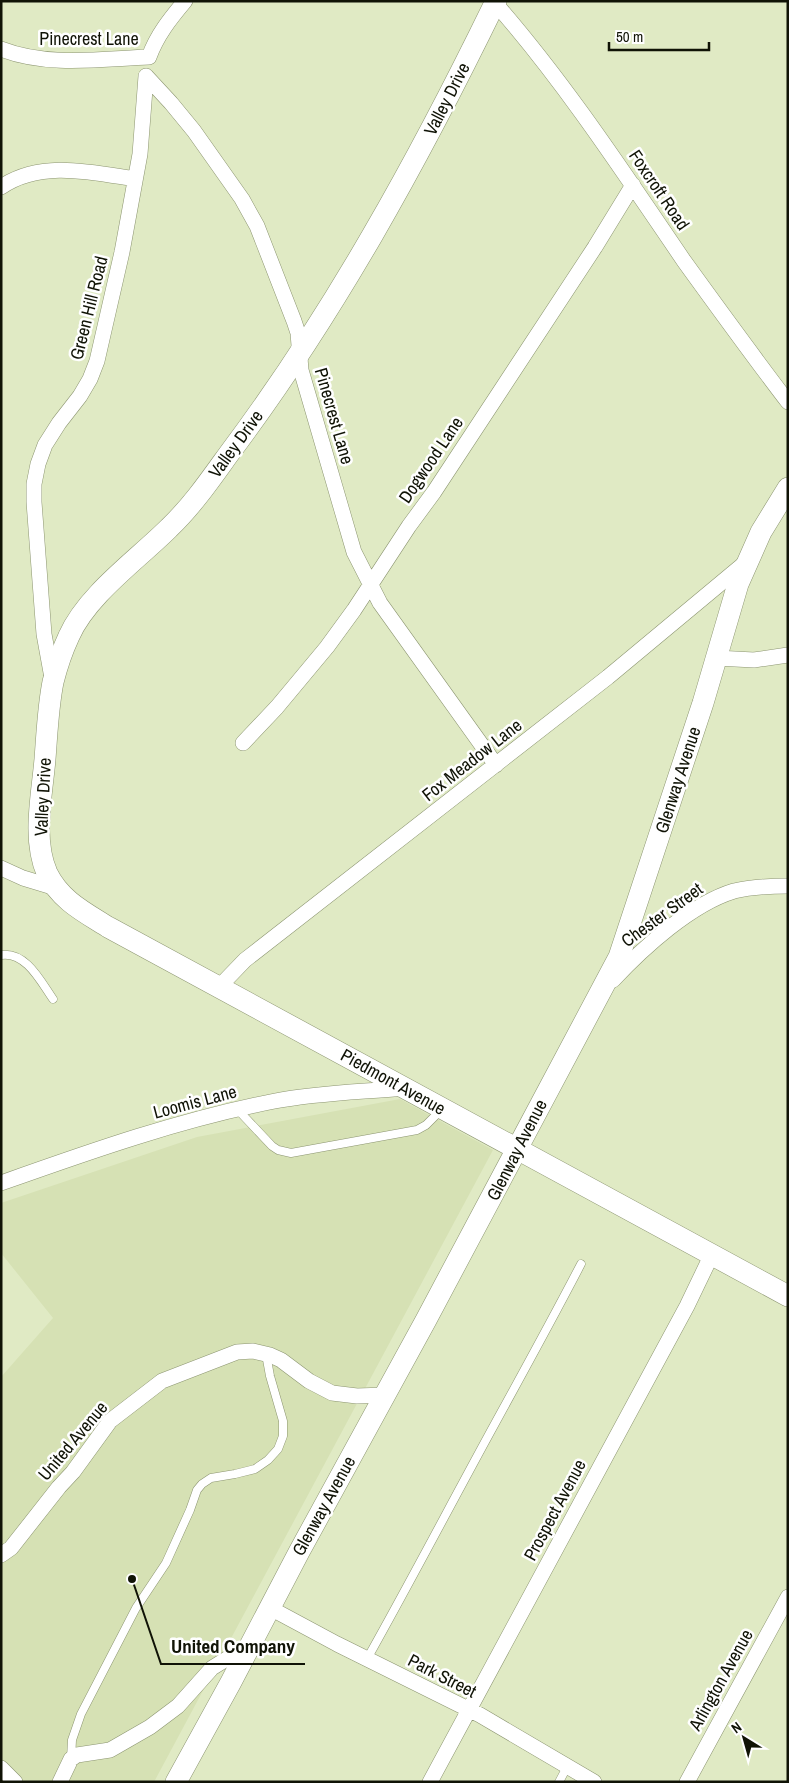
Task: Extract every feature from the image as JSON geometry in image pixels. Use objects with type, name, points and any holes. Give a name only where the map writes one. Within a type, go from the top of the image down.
[{"type":"street","name":"Pinecrest Lane","points":[[1,49],[37,59],[63,61],[149,57],[154,42],[163,27],[185,1]]},
{"type":"street","name":"Foxcroft Road","points":[[495,2],[521,33],[633,185],[717,307],[788,402]]},
{"type":"street","name":"Valley Drive","points":[[56,888],[42,858],[40,818],[53,684],[69,634],[84,610],[98,595],[173,524],[198,495],[258,415],[299,354],[382,220],[417,157],[495,2]]},
{"type":"street","name":"Pinecrest Lane","points":[[146,76],[194,132],[246,206],[257,226],[298,333],[300,370],[354,552],[370,586],[404,638],[496,765]]},
{"type":"street","name":"Green Hill Road","points":[[53,684],[44,634],[34,484],[38,464],[45,446],[59,423],[80,396],[90,379],[97,361],[122,252],[140,154],[146,76]]},
{"type":"street","points":[[1,187],[23,175],[65,170],[135,179]]},
{"type":"street","name":"Dogwood Lane","points":[[243,743],[304,676],[370,586],[595,247],[633,185]]},
{"type":"street","name":"Glenway Avenue","points":[[176,1782],[517,1149],[622,948],[703,703],[738,584],[761,532],[788,488]]},
{"type":"street","name":"Fox Meadow Lane","points":[[219,987],[245,960],[608,677],[747,561]]},
{"type":"street","points":[[716,658],[754,660],[788,655]]},
{"type":"street","name":"Piedmont Avenue","points":[[1,868],[23,878],[56,888],[73,906],[108,927],[788,1296]]},
{"type":"street","name":"Chester Street","points":[[600,993],[635,957],[700,907],[714,899],[747,888],[788,886]]},
{"type":"street","name":"Loomis Lane","points":[[1,1184],[86,1154],[175,1126],[274,1101],[305,1096],[405,1088]]},
{"type":"street","name":"Prospect Avenue","points":[[430,1782],[686,1306],[712,1254]]},
{"type":"street","name":"United Avenue","points":[[1,1556],[11,1548],[59,1486],[73,1472],[110,1421],[162,1381],[237,1352],[253,1352],[266,1354],[281,1360],[309,1381],[332,1393],[350,1396],[385,1395]]},
{"type":"street","name":"Arlington Avenue","points":[[687,1782],[788,1597]]},
{"type":"street","name":"Park Street","points":[[270,1608],[469,1710],[594,1782]]},
{"type":"street","points":[[60,1782],[71,1759],[77,1755],[110,1750],[150,1726],[178,1706],[212,1668],[250,1644]]},
{"type":"street","points":[[1,1768],[15,1782]]},
{"type":"lane","points":[[1,955],[16,956],[24,960],[53,999]]},
{"type":"lane","points":[[238,1110],[272,1146],[278,1150],[290,1153],[418,1130],[433,1119],[442,1108]]},
{"type":"lane","points":[[367,1659],[420,1565],[581,1264]]},
{"type":"lane","points":[[71,1759],[72,1740],[81,1714],[136,1608],[166,1563],[202,1484],[211,1478],[255,1469],[268,1460],[278,1449],[283,1436],[283,1421],[270,1376],[266,1354]]},
{"type":"lane","points":[[559,1782],[567,1767]]},
{"type":"shaded area","points":[[400,1099],[493,1150],[154,1782],[1,1782],[1,1377],[53,1318],[1,1253],[1,1203],[197,1137]]},
{"type":"place","name":"United Company","points":[[132,1579]]}]
